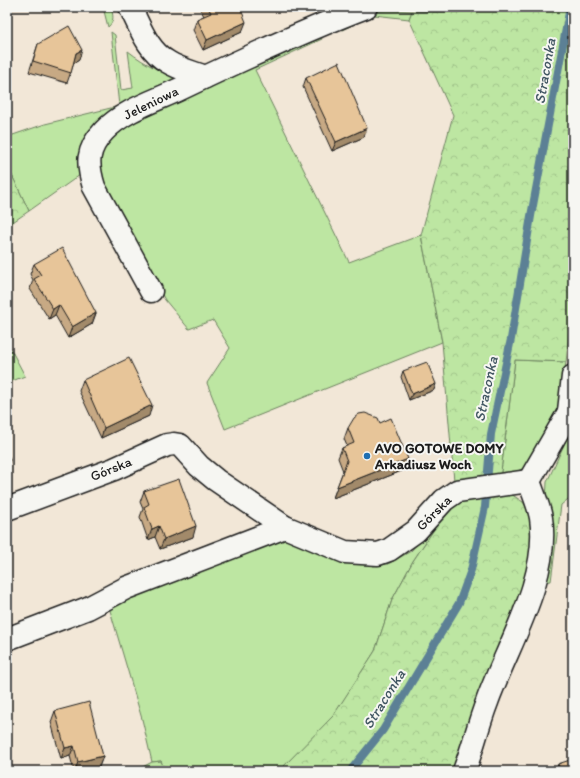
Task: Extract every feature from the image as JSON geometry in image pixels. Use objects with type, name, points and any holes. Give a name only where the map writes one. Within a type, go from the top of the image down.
[{"type":"street","points":[[130,7],[151,48],[160,57],[168,63],[205,77]]},
{"type":"street","name":"Jeleniowa","points":[[151,291],[94,187],[88,169],[90,155],[103,132],[125,114],[205,77],[366,7]]},
{"type":"street","points":[[464,771],[473,750],[486,703],[536,580],[542,544],[541,518],[529,480],[571,408],[573,376]]},
{"type":"street","name":"Górska","points":[[7,509],[114,469],[167,445],[174,444],[180,445],[199,466],[216,480],[285,527],[345,552],[378,554],[401,543],[416,531],[444,500],[457,491],[468,488],[529,480]]},
{"type":"street","points":[[7,639],[88,608],[126,588],[285,527]]},
{"type":"green space","points":[[103,7],[111,7],[112,10],[113,20],[108,27]]},
{"type":"green space","points":[[485,7],[573,7],[573,302],[566,362],[515,360],[500,479],[454,481],[442,342],[421,235],[453,115],[409,19],[412,11],[458,12]]},
{"type":"green space","points":[[375,11],[412,11],[409,19],[374,15],[342,30],[340,27]]},
{"type":"green space","points":[[111,32],[115,35],[121,90],[133,88],[128,51],[155,68],[171,74],[180,81],[143,100],[80,175],[29,211],[7,165],[7,137],[45,124],[119,106]]},
{"type":"green space","points":[[320,34],[322,39],[255,70],[349,262],[421,235],[442,342],[225,429],[207,383],[230,348],[213,320],[189,329],[165,300],[103,190],[97,167],[100,152],[117,128]]},
{"type":"green space","points":[[7,165],[29,211],[7,226]]},
{"type":"green space","points":[[7,342],[25,376],[7,383]]},
{"type":"green space","points":[[515,360],[566,362],[560,402],[549,430],[524,468],[500,479]]},
{"type":"green space","points":[[573,425],[573,495],[561,505],[551,581],[542,582],[547,482]]},
{"type":"green space","points":[[508,492],[523,502],[533,518],[531,579],[459,771],[279,771],[333,716],[375,651],[392,600],[413,561],[449,507],[465,496]]},
{"type":"green space","points":[[449,507],[413,561],[392,600],[375,651],[333,717],[279,771],[165,771],[161,761],[152,762],[142,719],[109,607],[213,561],[286,538],[373,566],[388,564],[411,551]]},
{"type":"green space","points":[[161,761],[165,771],[135,771],[152,762]]},
{"type":"building","points":[[208,7],[240,7],[246,22],[207,40],[197,19],[211,13]]},
{"type":"building","points":[[69,26],[82,50],[76,53],[71,73],[33,61],[38,44]]},
{"type":"building","points":[[339,62],[367,128],[336,142],[306,78]]},
{"type":"building","points":[[62,248],[96,313],[72,327],[59,305],[53,309],[34,279],[41,275],[34,264]]},
{"type":"building","points":[[129,358],[152,405],[104,428],[83,380]]},
{"type":"building","points":[[427,362],[436,384],[412,394],[403,371]]},
{"type":"building","points":[[365,413],[378,418],[380,423],[391,418],[408,459],[337,487],[347,461],[342,448],[354,443],[348,428],[354,418],[359,414]]},
{"type":"building","points":[[7,451],[10,460],[7,461]]},
{"type":"building","points":[[179,479],[196,526],[164,539],[159,526],[152,529],[144,507],[149,504],[144,491]]},
{"type":"building","points":[[89,702],[103,756],[78,762],[74,746],[65,748],[55,711]]},
{"type":"building","points":[[573,759],[573,771],[561,771],[558,764]]},
{"type":"waterway","name":"Straconka","points":[[350,771],[383,730],[459,603],[471,570],[485,507],[491,434],[511,339],[531,216],[570,7]]},
{"type":"place","name":"AVO GOTOWE DOMY Arkadiusz Woch","points":[[367,456]]}]
